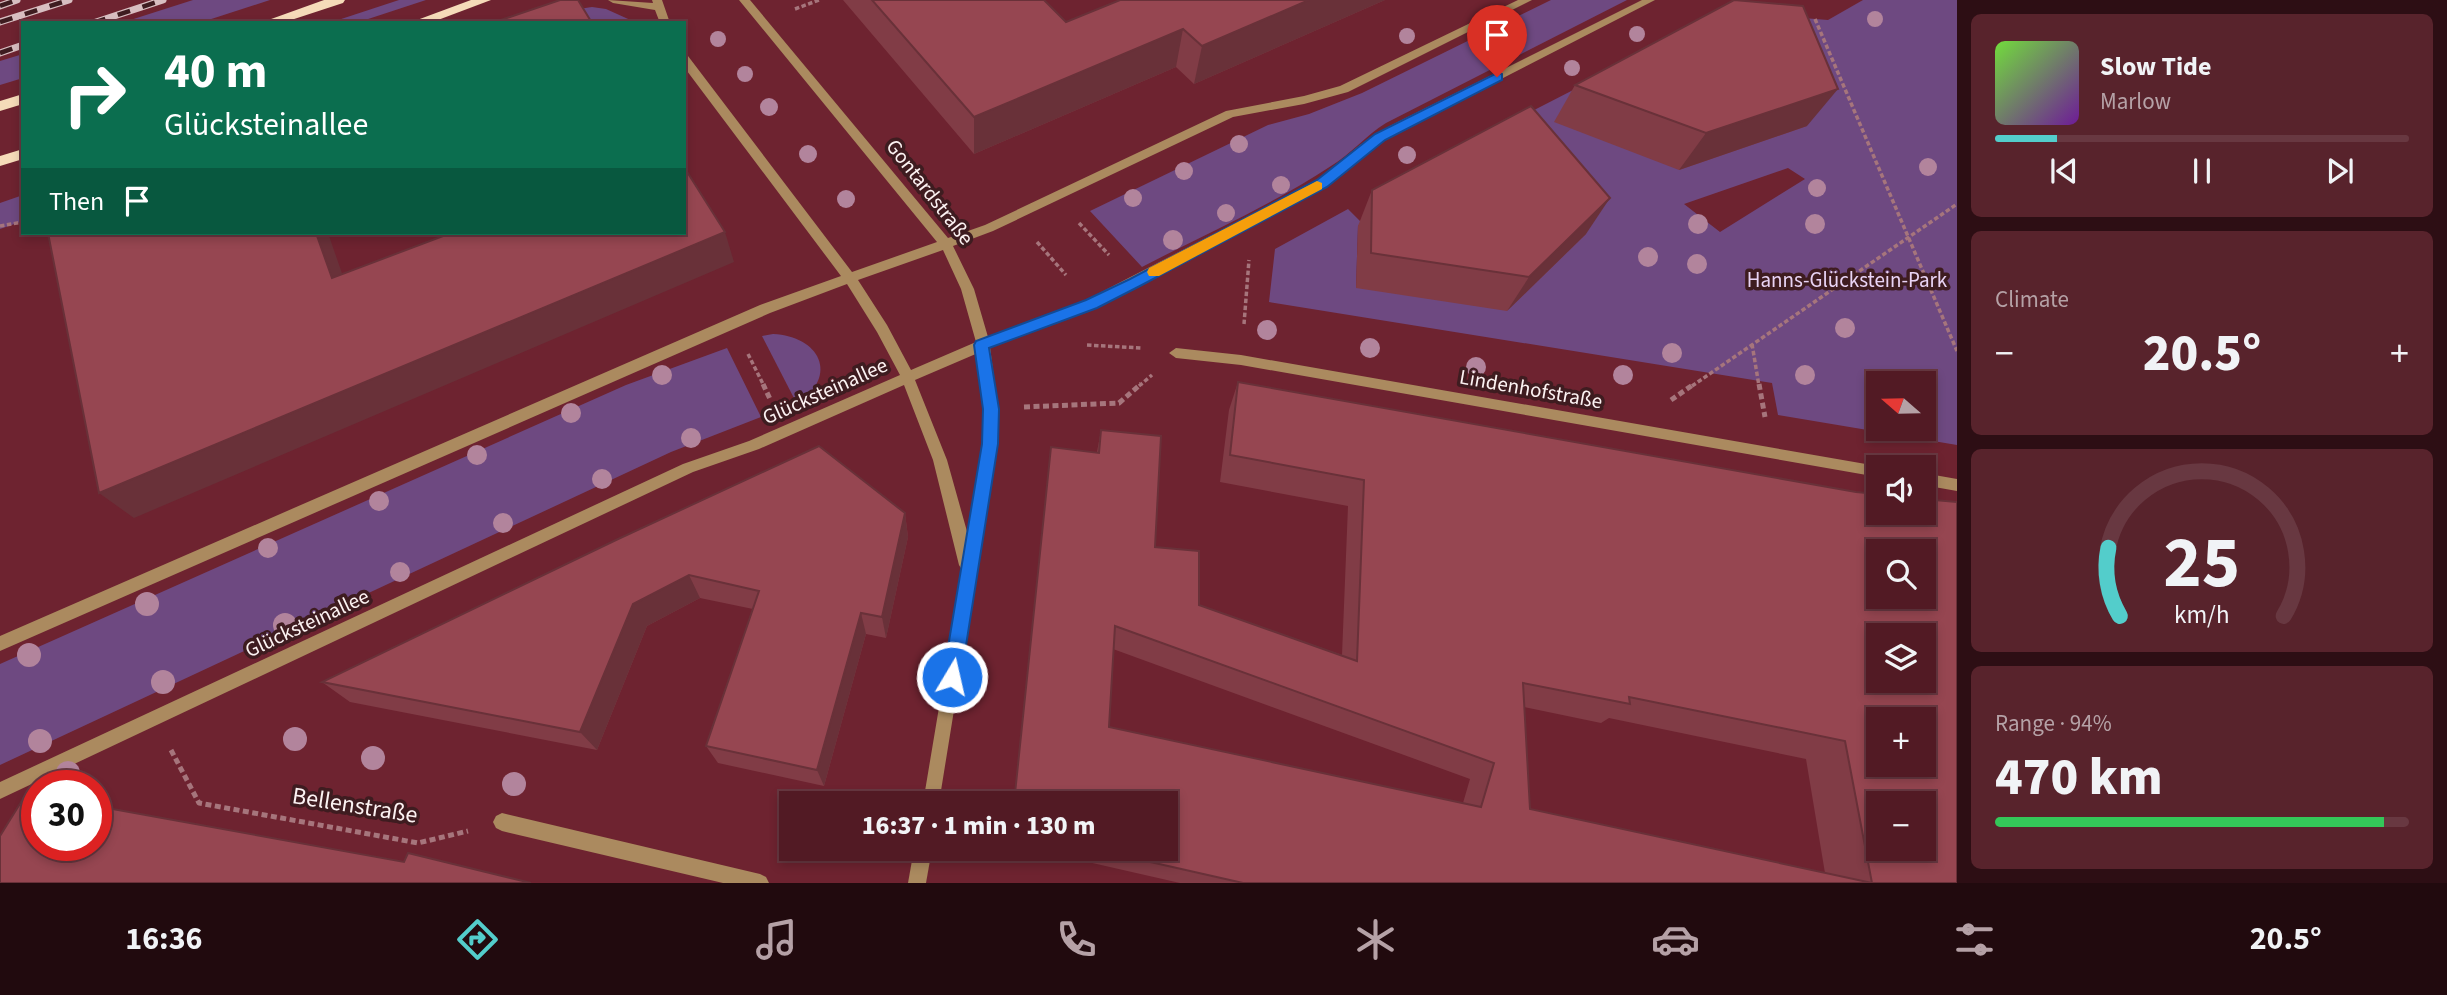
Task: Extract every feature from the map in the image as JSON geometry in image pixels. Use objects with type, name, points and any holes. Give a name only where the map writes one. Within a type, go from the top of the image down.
[{"type":"main road","points":[[273,21],[338,0]]},
{"type":"main road","points":[[422,21],[484,0]]},
{"type":"main road","points":[[0,106],[21,100]]},
{"type":"main road","points":[[0,161],[21,155]]},
{"type":"street","points":[[612,0],[657,3],[664,21]]},
{"type":"street","name":"Gontardstraße","points":[[744,0],[946,244],[969,292],[991,409],[990,444],[932,791]]},
{"type":"street","points":[[0,644],[732,323],[1015,216],[1230,114],[1304,100],[1344,89],[1527,0]]},
{"type":"street","name":"Glücksteinallee","points":[[0,791],[688,468],[787,431],[981,345],[1091,304],[1328,179],[1387,133],[1650,0]]},
{"type":"street","name":"Gontardstraße","points":[[686,62],[850,278],[881,328],[926,420],[958,517],[968,576]]},
{"type":"street","name":"Lindenhofstraße","points":[[1176,353],[1241,360],[1866,469]]},
{"type":"street","points":[[1936,481],[1957,485]]},
{"type":"street","points":[[502,822],[760,883]]},
{"type":"street","points":[[917,883],[921,861]]},
{"type":"path","points":[[1815,19],[1957,351]]},
{"type":"path","points":[[1630,428],[1957,204]]},
{"type":"path","points":[[1015,216],[1091,304]]},
{"type":"path","points":[[1241,360],[1253,220]]},
{"type":"path","points":[[0,226],[21,222]]},
{"type":"path","points":[[732,323],[787,431]]},
{"type":"path","points":[[1752,344],[1772,452]]},
{"type":"path","points":[[991,409],[1119,403],[1176,353]]},
{"type":"path","name":"Bellenstraße","points":[[154,718],[199,803],[418,843],[502,822]]},
{"type":"green space","points":[[193,0],[270,0],[205,21],[127,21]]},
{"type":"green space","points":[[399,0],[426,0],[362,21],[335,21]]},
{"type":"green space","points":[[1551,0],[1627,0],[1386,123],[1309,180],[1142,267],[1090,211],[1268,125],[1309,114],[1362,93]]},
{"type":"green space","name":"Hanns-Glückstein-Park","points":[[1863,0],[1957,0],[1957,445],[1933,441],[1936,441],[1936,371],[1866,371],[1866,430],[1778,415],[1772,383],[1269,302],[1275,249],[1348,209],[1362,223],[1358,226],[1356,288],[1505,125],[1725,12],[1828,20]],"holes":[[[1788,168],[1805,179],[1720,232],[1684,204]]]},
{"type":"green space","points":[[592,7],[606,9],[633,21],[535,21]]},
{"type":"green space","points":[[21,55],[21,79],[0,85],[0,61]]},
{"type":"green space","points":[[21,196],[21,222],[0,229],[0,203]]},
{"type":"green space","points":[[762,336],[789,336],[802,342],[812,349],[818,359],[818,381],[810,393],[797,404]]},
{"type":"green space","points":[[727,348],[761,417],[671,452],[0,765],[0,664],[626,385]]},
{"type":"building","points":[[560,0],[578,0],[591,21],[498,21]]},
{"type":"building","points":[[872,0],[1044,0],[1066,22],[1120,0],[1309,0],[1202,46],[1183,29],[974,117]]},
{"type":"building","points":[[1734,0],[1803,6],[1838,89],[1706,133],[1575,85]]},
{"type":"building","points":[[1531,106],[1610,198],[1529,277],[1371,253],[1372,190]]},
{"type":"building","points":[[686,170],[725,232],[99,493],[48,235],[317,235],[332,278],[446,235],[686,235]]},
{"type":"building","points":[[1238,382],[1866,493],[1866,525],[1936,525],[1936,500],[1957,502],[1957,883],[1872,883],[1243,883],[1146,861],[1178,861],[1178,791],[1015,791],[1051,447],[1099,453],[1101,430],[1161,436],[1155,547],[1199,551],[1199,605],[1357,661],[1364,480],[1230,455]],"holes":[[[1115,626],[1494,763],[1481,807],[1109,727]],[[1523,683],[1630,704],[1629,697],[1845,741],[1866,851],[1866,791],[1936,791],[1936,861],[1868,861],[1872,883],[1530,809]]]},
{"type":"building","points":[[819,446],[905,513],[882,617],[861,613],[817,770],[706,746],[759,591],[689,575],[633,604],[580,732],[322,682],[616,540]]},
{"type":"building","points":[[21,802],[21,861],[112,861],[112,809],[404,862],[408,853],[531,883],[0,883],[0,836]]},
{"type":"railway","points":[[0,6],[17,0]]},
{"type":"railway","points":[[0,22],[69,0]]},
{"type":"railway","points":[[99,21],[163,0]]},
{"type":"railway","points":[[0,53],[21,46]]},
{"type":"slow traffic","points":[[1154,272],[1317,186]]},
{"type":"route","points":[[952,677],[990,444],[991,409],[981,345],[1091,304],[1135,282],[1322,183],[1380,137],[1497,77]]}]
